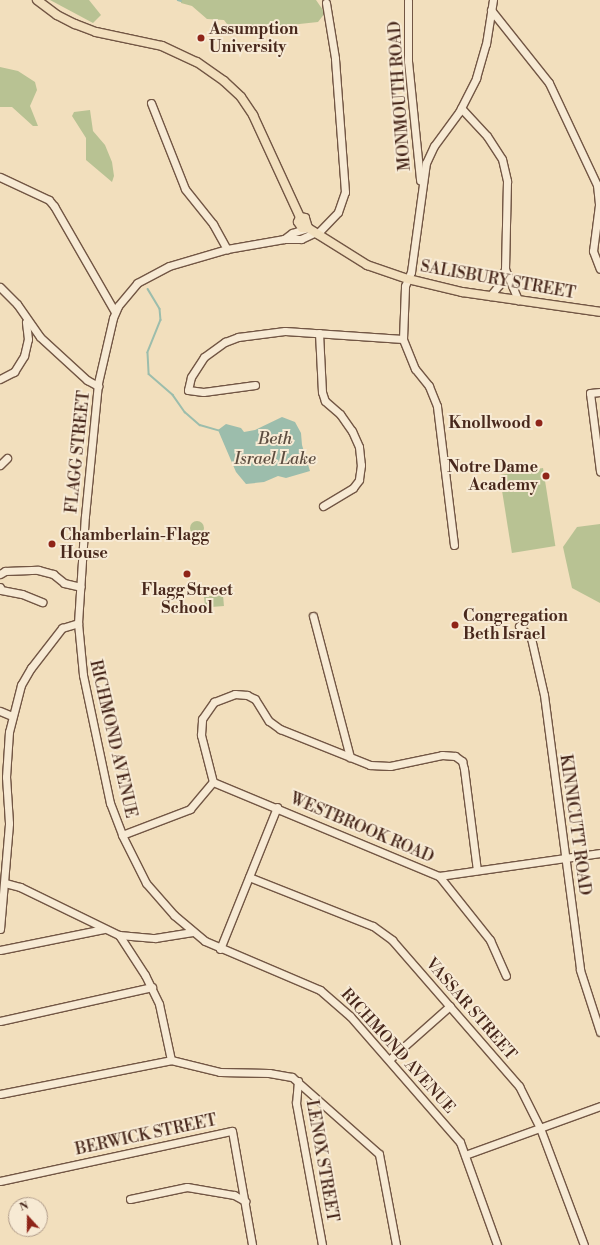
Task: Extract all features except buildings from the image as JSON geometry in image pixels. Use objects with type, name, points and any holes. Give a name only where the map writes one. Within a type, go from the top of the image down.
[{"type":"main road","name":"SALISBURY STREET","points":[[38,0],[57,15],[82,27],[148,42],[175,51],[197,62],[224,81],[241,97],[253,115],[300,217],[298,222],[302,228],[313,231],[367,265],[408,279],[490,296],[600,312]]},
{"type":"street","name":"MONMOUTH ROAD","points":[[408,0],[408,61],[422,190]]},
{"type":"street","points":[[454,545],[437,406],[429,386],[414,369],[403,339],[405,286],[411,272],[422,190],[431,152],[462,108],[479,71],[493,0]]},
{"type":"street","points":[[313,231],[338,212],[345,192],[335,58],[326,3]]},
{"type":"street","points":[[492,10],[534,61],[551,87],[597,185],[600,206],[593,251],[600,269]]},
{"type":"street","points":[[151,103],[185,188],[213,224],[227,249]]},
{"type":"street","points":[[462,108],[487,136],[502,158],[507,181],[505,269],[499,285],[490,296]]},
{"type":"street","points":[[0,177],[49,200],[54,206],[115,312]]},
{"type":"street","name":"FLAGG STREET","points":[[78,623],[98,386],[115,312],[124,296],[147,276],[177,263],[227,249],[284,239],[292,233],[313,231]]},
{"type":"street","points":[[505,269],[518,300]]},
{"type":"street","points":[[0,287],[17,304],[24,317],[65,360],[98,386]]},
{"type":"street","points":[[0,379],[14,372],[24,356],[28,339],[24,317]]},
{"type":"street","points":[[255,385],[203,392],[188,390],[191,378],[204,358],[225,342],[267,332],[403,339]]},
{"type":"street","points":[[320,334],[322,392],[325,402],[340,414],[352,431],[359,448],[361,465],[359,480],[353,488],[323,506]]},
{"type":"street","points":[[600,392],[590,393],[600,471]]},
{"type":"street","points":[[0,465],[7,458]]},
{"type":"street","points":[[0,574],[5,571],[38,570],[53,574],[64,583],[81,587]]},
{"type":"street","points":[[0,587],[2,590],[22,594],[42,602]]},
{"type":"street","points":[[313,616],[350,757]]},
{"type":"street","points":[[0,929],[9,823],[7,743],[12,716],[21,685],[31,668],[62,628],[78,623]]},
{"type":"street","name":"RICHMOND AVENUE","points":[[78,623],[80,654],[92,720],[110,803],[122,835],[146,883],[193,932],[220,949],[309,985],[330,996],[390,1059],[453,1133],[465,1155],[497,1245]]},
{"type":"street","name":"KINNICUTT ROAD","points":[[519,626],[531,638],[544,696],[580,970],[600,1032]]},
{"type":"street","points":[[122,835],[190,809],[213,782],[201,734],[202,719],[214,702],[235,694],[247,695],[254,699],[269,721],[280,729],[350,757],[380,767],[447,754],[459,758],[465,773],[476,870]]},
{"type":"street","points":[[0,711],[12,716]]},
{"type":"street","name":"WESTBROOK ROAD","points":[[213,782],[277,807],[439,876],[600,854]]},
{"type":"street","points":[[220,949],[277,807]]},
{"type":"street","points":[[439,876],[490,940],[506,976]]},
{"type":"street","name":"VASSAR STREET","points":[[249,877],[378,928],[392,940],[519,1086],[540,1128],[584,1245]]},
{"type":"street","points":[[5,883],[20,887],[119,935],[155,938],[193,932]]},
{"type":"street","points":[[0,950],[104,929]]},
{"type":"street","points":[[119,935],[152,987],[163,1016],[171,1060]]},
{"type":"street","points":[[0,1021],[152,987]]},
{"type":"street","points":[[390,1059],[450,1006]]},
{"type":"street","points":[[0,1094],[171,1060],[220,1072],[277,1073],[298,1081],[379,1154],[396,1245]]},
{"type":"street","name":"LENOX STREET","points":[[298,1081],[296,1103],[322,1245]]},
{"type":"street","points":[[465,1155],[600,1106]]},
{"type":"street","name":"BERWICK STREET","points":[[0,1181],[232,1131],[252,1245]]},
{"type":"street","points":[[130,1199],[187,1187],[234,1195],[245,1201]]},
{"type":"shaded area","points":[[50,0],[89,0],[101,15],[93,23]]},
{"type":"shaded area","points":[[181,0],[316,0],[325,13],[318,22],[290,25],[276,31],[240,34],[233,32],[224,20],[207,19],[192,6],[181,3]]},
{"type":"shaded area","points":[[0,67],[18,71],[35,82],[37,90],[30,106],[38,126],[33,126],[12,107],[0,107]]},
{"type":"shaded area","points":[[90,110],[93,131],[105,145],[112,162],[114,176],[112,182],[86,160],[86,138],[72,116],[74,112]]},
{"type":"shaded area","points":[[543,468],[555,546],[512,553],[500,475]]},
{"type":"shaded area","points":[[194,521],[200,521],[204,525],[204,531],[200,535],[194,535],[190,531],[190,525]]},
{"type":"shaded area","points":[[600,524],[600,603],[572,588],[563,547],[577,527]]},
{"type":"shaded area","points":[[223,595],[224,606],[205,608],[204,597]]},
{"type":"water","name":"Beth Israel Lake","points":[[282,417],[295,422],[301,433],[302,445],[310,471],[286,478],[278,476],[264,482],[246,484],[236,472],[218,430],[226,424],[241,428],[244,432],[255,430]]},
{"type":"waterway","points":[[148,289],[160,309],[161,320],[148,353],[149,374],[173,395],[185,412],[200,425],[218,430]]},
{"type":"place","name":"Assumption University","points":[[201,38]]},
{"type":"place","name":"Knollwood","points":[[539,423]]},
{"type":"place","name":"Notre Dame Academy","points":[[546,476]]},
{"type":"place","name":"Chamberlain-Flagg House","points":[[52,544]]},
{"type":"place","name":"Flagg Street School","points":[[187,574]]},
{"type":"place","name":"Congregation Beth Israel","points":[[455,625]]}]
